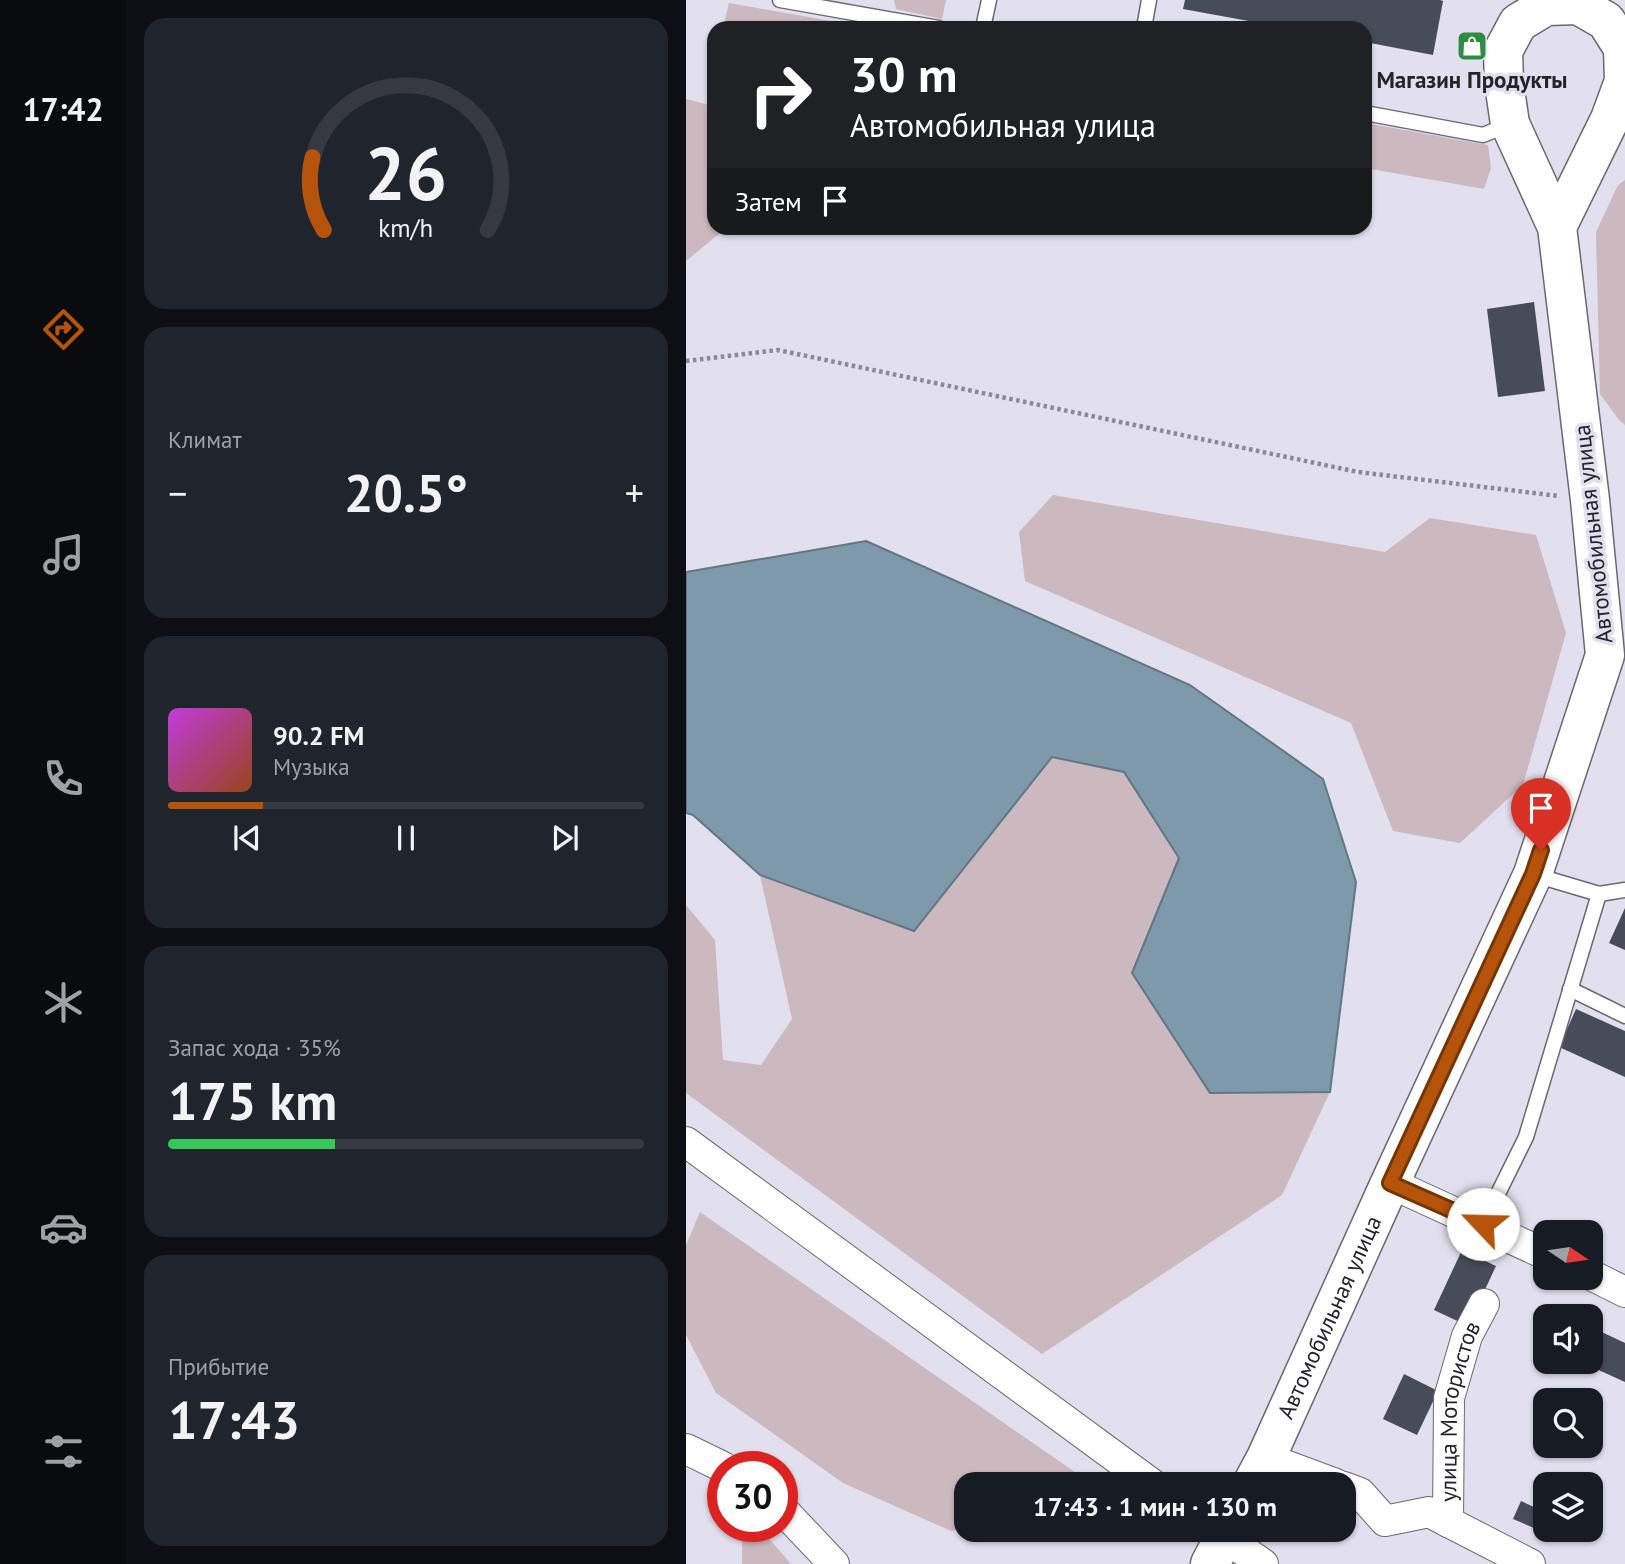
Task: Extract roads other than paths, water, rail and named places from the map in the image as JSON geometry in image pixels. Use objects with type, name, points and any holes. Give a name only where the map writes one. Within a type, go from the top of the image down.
[{"type":"street","name":"Автомобильная улица","points":[[1259,1471],[1533,874],[1605,655],[1590,500],[1557,227],[1510,124],[1503,51],[1515,17],[1546,6],[1578,5],[1616,18]]},
{"type":"street","points":[[1557,227],[1610,119],[1624,80],[1623,48],[1616,18]]},
{"type":"street","points":[[686,1142],[1136,1472]]},
{"type":"street","points":[[1390,1183],[1533,1248]]},
{"type":"street","points":[[1603,1281],[1625,1292]]},
{"type":"street","name":"улица Мотористов","points":[[1448,1522],[1449,1398],[1467,1336],[1484,1304]]},
{"type":"street","points":[[686,1449],[707,1458]]},
{"type":"street","name":"улица Мотористов","points":[[1356,1492],[1385,1521],[1429,1512],[1530,1564]]},
{"type":"street","points":[[798,1526],[834,1564]]},
{"type":"street","points":[[1223,1542],[1263,1564]]},
{"type":"lane","points":[[780,0],[899,21]]},
{"type":"lane","points":[[984,21],[989,0]]},
{"type":"lane","points":[[1145,21],[1149,0]]},
{"type":"lane","points":[[1372,114],[1482,135],[1510,124]]},
{"type":"lane","points":[[1533,874],[1599,894],[1625,890]]},
{"type":"lane","points":[[1483,1224],[1526,1137],[1599,894]]},
{"type":"lane","points":[[1570,989],[1625,1016]]},
{"type":"water","points":[[866,541],[1190,685],[1323,779],[1356,882],[1330,1092],[1210,1093],[1132,973],[1179,858],[1124,772],[1052,757],[914,931],[760,875],[693,815],[686,813],[686,572]]},
{"type":"place","name":"Магазин Продукты","points":[[1472,46]]}]
